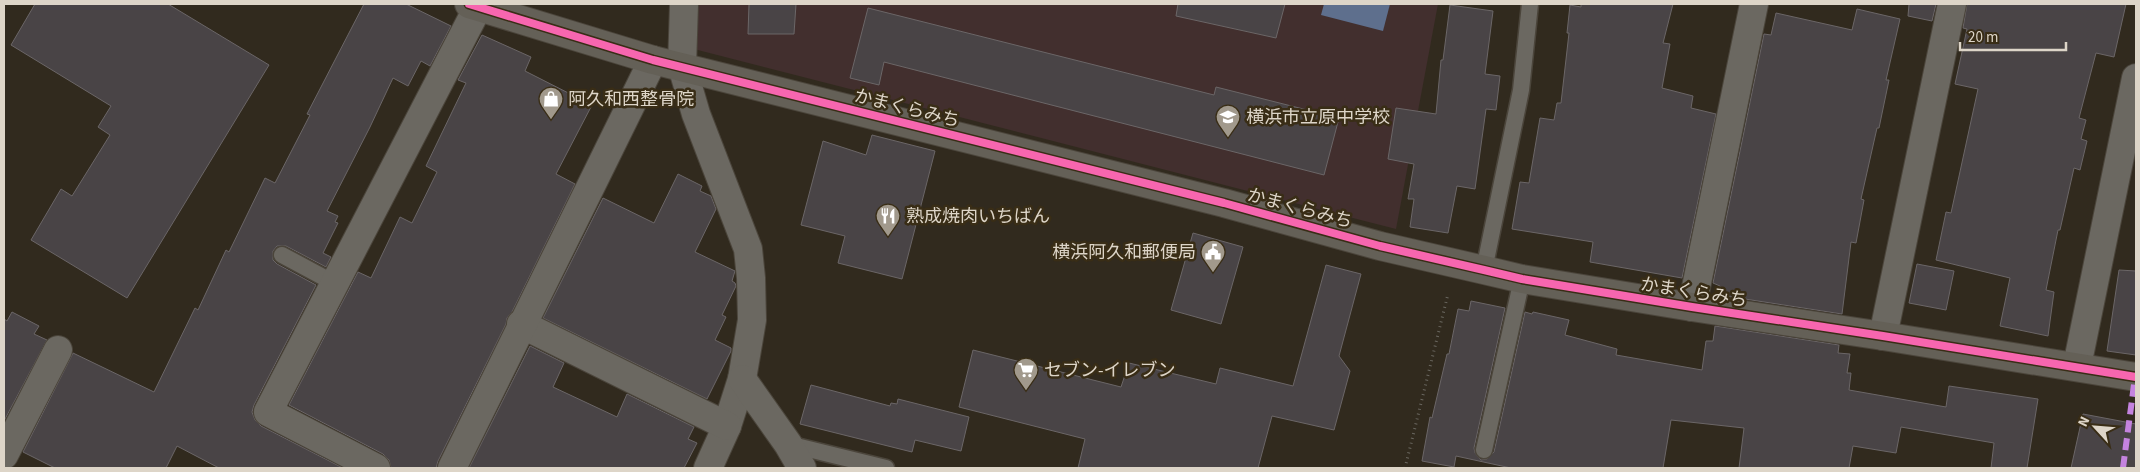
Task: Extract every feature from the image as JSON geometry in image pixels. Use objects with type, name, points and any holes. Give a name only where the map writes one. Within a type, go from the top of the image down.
[{"type":"street","points":[[684,4],[682,66],[696,114],[748,250],[752,320],[742,380],[727,426],[708,468]]},
{"type":"street","points":[[1692,307],[1754,4]]},
{"type":"street","points":[[1883,336],[1952,4]]},
{"type":"street","points":[[376,468],[268,412],[336,284],[474,6]]},
{"type":"street","name":"かまくらみち","points":[[474,6],[653,60],[1224,203],[1380,246],[1522,279],[2077,366],[2136,377]]},
{"type":"street","points":[[452,468],[521,324],[653,60]]},
{"type":"street","points":[[2077,366],[2136,78]]},
{"type":"street","points":[[521,324],[727,426]]},
{"type":"street","points":[[4,455],[58,350]]},
{"type":"street","points":[[742,380],[788,444],[802,468]]},
{"type":"street","points":[[4,463],[15,468]]},
{"type":"lane","points":[[1484,270],[1521,90],[1530,4]]},
{"type":"lane","points":[[282,254],[336,284]]},
{"type":"lane","points":[[1484,450],[1522,279]]},
{"type":"lane","points":[[788,444],[886,468]]},
{"type":"path","points":[[1405,468],[1456,264]]},
{"type":"shaded area","name":"横浜市立原中学校","points":[[692,4],[1438,4],[1396,229],[690,48]]},
{"type":"water","points":[[1324,4],[1390,4],[1383,31],[1321,15]]},
{"type":"building","points":[[35,4],[168,4],[269,65],[127,298],[31,240],[61,189],[72,196],[110,135],[98,127],[111,106],[11,45]]},
{"type":"building","points":[[364,4],[406,4],[451,26],[430,66],[421,61],[408,86],[393,78],[327,211],[338,216],[335,222],[338,223],[323,253],[331,257],[326,267],[286,246],[277,246],[273,251],[273,260],[277,264],[316,285],[252,412],[255,420],[261,426],[343,468],[219,468],[177,446],[166,468],[55,468],[23,452],[73,353],[154,392],[195,308],[198,310],[226,250],[229,252],[265,178],[275,183],[310,115],[307,114]]},
{"type":"building","points":[[749,4],[796,4],[794,34],[748,34]]},
{"type":"building","points":[[1178,4],[1285,4],[1276,38],[1176,16]]},
{"type":"building","points":[[1581,4],[1673,4],[1663,43],[1670,44],[1662,88],[1693,96],[1691,108],[1716,114],[1682,278],[1590,262],[1593,242],[1512,229],[1520,182],[1529,183],[1540,118],[1554,120],[1557,103],[1561,103],[1569,33],[1567,33],[1570,5],[1581,7]]},
{"type":"building","points":[[1909,4],[1936,4],[1932,21],[1908,16]]},
{"type":"building","points":[[1967,4],[2126,4],[2114,57],[2096,53],[2079,118],[2086,120],[2081,139],[2087,141],[2080,170],[2074,168],[2060,230],[2058,230],[2046,290],[2054,292],[2048,336],[2000,326],[2010,278],[1936,260],[1946,212],[1951,213],[1978,89],[1955,84],[1967,29],[1963,28]]},
{"type":"building","points":[[1450,5],[1493,11],[1485,74],[1500,76],[1496,110],[1486,109],[1475,189],[1457,186],[1448,233],[1410,227],[1414,199],[1408,199],[1414,164],[1388,159],[1396,108],[1436,114],[1441,60],[1443,60]]},
{"type":"building","points":[[868,8],[1214,95],[1216,87],[1339,118],[1324,175],[884,62],[879,85],[850,78]]},
{"type":"building","points":[[1857,9],[1900,19],[1886,80],[1889,80],[1879,128],[1877,128],[1861,199],[1864,200],[1856,243],[1851,242],[1842,314],[1719,295],[1720,286],[1713,283],[1764,34],[1771,35],[1776,13],[1852,30]]},
{"type":"building","points":[[482,35],[531,57],[525,71],[592,105],[556,174],[575,184],[512,312],[507,318],[506,324],[436,468],[391,468],[389,460],[383,454],[289,405],[358,272],[371,278],[400,217],[412,223],[437,172],[426,166],[466,83],[458,80]]},
{"type":"building","points":[[872,135],[935,151],[902,279],[838,263],[845,236],[801,225],[823,141],[866,155]]},
{"type":"building","points":[[678,174],[702,186],[700,191],[711,196],[716,209],[695,252],[735,271],[732,281],[736,286],[722,315],[726,317],[715,340],[731,348],[731,351],[707,399],[543,318],[603,198],[654,223]]},
{"type":"building","points":[[1193,233],[1243,247],[1221,324],[1171,310]]},
{"type":"building","points":[[1917,264],[1954,271],[1946,310],[1909,303]]},
{"type":"building","points":[[1326,265],[1361,274],[1339,356],[1350,371],[1334,430],[1272,416],[1258,468],[1078,468],[1085,439],[959,407],[973,350],[1121,387],[1129,363],[1216,384],[1220,368],[1293,386]]},
{"type":"building","points":[[2119,270],[2136,271],[2136,355],[2107,351]]},
{"type":"building","points":[[1471,301],[1505,308],[1474,448],[1475,453],[1481,460],[1487,459],[1494,452],[1525,312],[1532,314],[1533,312],[1569,320],[1565,335],[1617,349],[1616,355],[1702,370],[1706,341],[1713,341],[1715,326],[1839,345],[1838,353],[1850,354],[1847,373],[1851,373],[1849,390],[1946,407],[1949,386],[2038,399],[2027,468],[1991,468],[1994,443],[1901,427],[1896,453],[1853,446],[1849,468],[1739,468],[1744,428],[1671,420],[1663,468],[1511,468],[1456,456],[1454,467],[1422,461],[1430,417],[1432,418],[1447,354],[1449,354],[1458,309],[1469,311]]},
{"type":"building","points":[[12,312],[39,326],[34,334],[47,340],[4,421],[4,319],[7,321]]},
{"type":"building","points":[[530,346],[564,363],[553,387],[617,417],[627,394],[694,427],[688,439],[697,443],[684,468],[469,468]]},
{"type":"building","points":[[811,385],[890,406],[891,403],[897,404],[898,399],[969,417],[961,451],[915,440],[912,452],[800,424]]},
{"type":"building","points":[[2083,414],[2136,424],[2136,468],[2071,468]]},
{"type":"marked path","points":[[2123,468],[2135,377]]},
{"type":"cycle path","points":[[469,4],[653,60],[1224,203],[1380,246],[1522,279],[2136,377]]},
{"type":"place","name":"阿久和西整骨院","points":[[551,120]]},
{"type":"place","name":"横浜市立原中学校","points":[[1228,138]]},
{"type":"place","name":"熟成焼肉いちばん","points":[[888,237]]},
{"type":"place","name":"横浜阿久和郵便局","points":[[1213,273]]},
{"type":"place","name":"セブン-イレブン","points":[[1026,391]]}]
